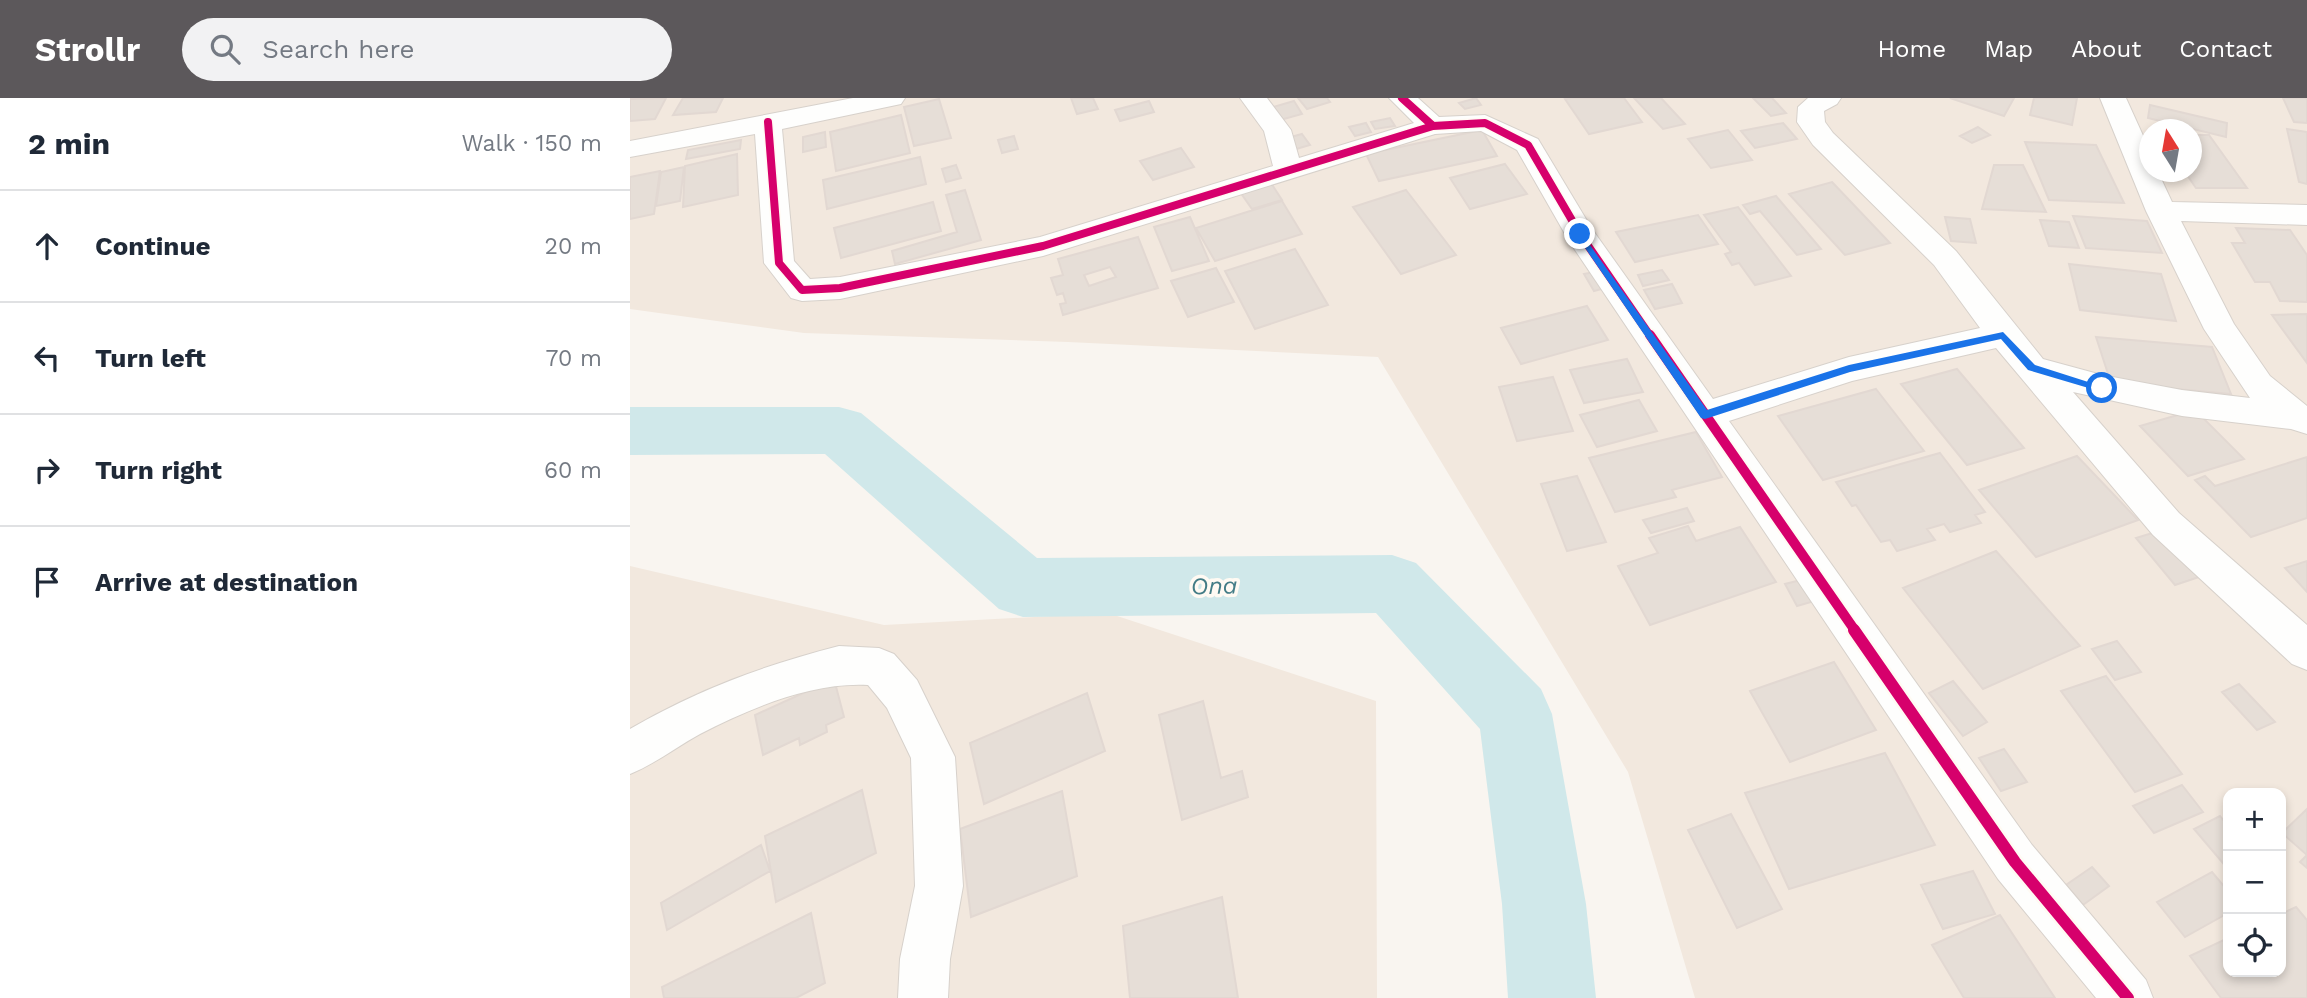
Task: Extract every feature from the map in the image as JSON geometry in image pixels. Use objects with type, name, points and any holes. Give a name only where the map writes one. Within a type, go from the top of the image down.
[{"type":"street","points":[[630,149],[731,131],[761,110],[892,98]]},
{"type":"street","points":[[1253,98],[1277,130],[1288,170]]},
{"type":"street","points":[[1402,98],[1433,126]]},
{"type":"street","points":[[1828,98],[1811,107],[1811,122],[1817,131],[1945,258],[2003,335],[2166,524],[2307,651]]},
{"type":"street","points":[[2113,98],[2161,211],[2220,329],[2258,385],[2301,418]]},
{"type":"street","points":[[761,110],[779,264],[802,290],[839,288],[1044,246],[1433,126],[1485,123],[1528,145],[1580,234],[2015,862],[2127,998]]},
{"type":"street","points":[[2161,211],[2307,215]]},
{"type":"street","points":[[1705,415],[1849,369],[2003,335]]},
{"type":"street","points":[[2031,368],[2115,391],[2182,403],[2301,418]]},
{"type":"street","points":[[630,753],[685,720],[768,684],[839,665],[878,667],[902,694],[933,757],[939,886],[925,959],[922,998]]},
{"type":"shaded area","points":[[630,98],[2307,98],[2307,998],[1695,998],[1628,772],[1378,357],[804,333],[630,309]]},
{"type":"shaded area","points":[[630,566],[884,625],[1108,613],[1376,701],[1377,998],[630,998]]},
{"type":"building","points":[[666,98],[655,119],[630,121],[630,99]]},
{"type":"building","points":[[683,98],[723,98],[716,112],[673,115]]},
{"type":"building","points":[[1071,98],[1093,98],[1098,109],[1077,114]]},
{"type":"building","points":[[1298,98],[1327,98],[1330,102],[1307,109]]},
{"type":"building","points":[[1476,98],[1481,105],[1465,109],[1459,103]]},
{"type":"building","points":[[1624,98],[1642,122],[1589,134],[1565,99]]},
{"type":"building","points":[[1634,98],[1661,98],[1685,124],[1663,129]]},
{"type":"building","points":[[1753,98],[1772,98],[1786,113],[1771,116]]},
{"type":"building","points":[[1950,98],[2014,98],[2004,116]]},
{"type":"building","points":[[2034,98],[2077,98],[2072,125],[2030,115]]},
{"type":"building","points":[[2283,98],[2307,98],[2307,123],[2294,122]]},
{"type":"building","points":[[939,99],[951,138],[914,146],[904,107]]},
{"type":"building","points":[[1149,101],[1154,112],[1120,121],[1115,110]]},
{"type":"building","points":[[1294,101],[1302,114],[1280,120],[1273,107]]},
{"type":"building","points":[[2150,105],[2227,123],[2226,137],[2202,131],[2202,119],[2148,118]]},
{"type":"building","points":[[901,115],[910,153],[836,171],[830,132]]},
{"type":"building","points":[[1390,118],[1395,126],[1375,129],[1371,122]]},
{"type":"building","points":[[1366,123],[1371,132],[1355,136],[1349,127]]},
{"type":"building","points":[[1783,123],[1797,139],[1755,148],[1741,131]]},
{"type":"building","points":[[1978,127],[1990,135],[1972,143],[1960,136]]},
{"type":"building","points":[[2287,129],[2307,132],[2307,184],[2299,182]]},
{"type":"building","points":[[1482,130],[1497,156],[1379,181],[1366,154]]},
{"type":"building","points":[[1728,130],[1752,160],[1711,168],[1688,139]]},
{"type":"building","points":[[825,132],[826,147],[803,152],[803,137]]},
{"type":"building","points":[[1302,134],[1310,145],[1296,149],[1287,138]]},
{"type":"building","points":[[2202,135],[2209,135],[2247,188],[2196,188],[2192,182],[2202,182]]},
{"type":"building","points":[[1014,136],[1018,149],[1002,153],[998,140]]},
{"type":"building","points":[[741,140],[740,149],[686,159],[688,150]]},
{"type":"building","points":[[2025,142],[2096,145],[2124,203],[2049,200]]},
{"type":"building","points":[[1181,148],[1194,167],[1153,180],[1140,161]]},
{"type":"building","points":[[737,154],[738,195],[683,207],[685,166]]},
{"type":"building","points":[[920,157],[926,184],[827,209],[823,180]]},
{"type":"building","points":[[1505,164],[1527,194],[1470,209],[1450,178]]},
{"type":"building","points":[[956,165],[961,178],[946,182],[942,169]]},
{"type":"building","points":[[1994,165],[2023,165],[2046,212],[1982,209]]},
{"type":"building","points":[[684,167],[680,201],[656,206],[661,172]]},
{"type":"building","points":[[660,171],[654,214],[630,219],[630,177]]},
{"type":"building","points":[[1269,180],[1282,200],[1252,209],[1238,189]]},
{"type":"building","points":[[1832,182],[1890,243],[1845,255],[1789,194]]},
{"type":"building","points":[[965,190],[981,240],[895,264],[892,251],[957,232],[946,195]]},
{"type":"building","points":[[1406,190],[1456,255],[1401,274],[1353,207]]},
{"type":"building","points":[[1776,196],[1821,249],[1797,255],[1760,211],[1750,214],[1743,205]]},
{"type":"building","points":[[1282,201],[1302,234],[1215,261],[1196,228]]},
{"type":"building","points":[[933,202],[941,231],[841,258],[834,228]]},
{"type":"building","points":[[1738,207],[1791,276],[1755,285],[1739,263],[1732,265],[1725,254],[1731,252],[1704,215]]},
{"type":"building","points":[[1698,215],[1718,244],[1635,262],[1616,232]]},
{"type":"building","points":[[2073,216],[2147,221],[2162,253],[2086,248]]},
{"type":"building","points":[[1190,217],[1209,261],[1172,271],[1154,227]]},
{"type":"building","points":[[1945,217],[1970,219],[1976,243],[1951,241]]},
{"type":"building","points":[[2040,220],[2069,222],[2079,248],[2049,246]]},
{"type":"building","points":[[2236,228],[2290,230],[2307,255],[2307,302],[2280,301],[2270,282],[2255,282],[2232,243],[2245,243]]},
{"type":"building","points":[[1138,237],[1158,288],[1063,315],[1060,304],[1066,303],[1063,293],[1057,295],[1051,278],[1063,275],[1058,259]],"holes":[[[1110,267],[1116,277],[1089,286],[1084,275]]]},
{"type":"building","points":[[1295,249],[1328,305],[1255,329],[1225,271]]},
{"type":"building","points":[[2069,264],[2161,274],[2176,321],[2080,310]]},
{"type":"building","points":[[1216,268],[1234,302],[1188,317],[1171,281]]},
{"type":"building","points":[[1662,270],[1669,280],[1643,286],[1638,275]]},
{"type":"building","points":[[1599,271],[1609,287],[1594,291],[1584,274]]},
{"type":"building","points":[[1672,284],[1682,303],[1655,309],[1644,290]]},
{"type":"building","points":[[1587,306],[1608,340],[1521,364],[1501,328]]},
{"type":"building","points":[[2307,314],[2307,363],[2272,315]]},
{"type":"building","points":[[2096,337],[2212,347],[2231,394],[2111,383]]},
{"type":"building","points":[[1627,359],[1643,392],[1584,403],[1570,370]]},
{"type":"building","points":[[1957,369],[2024,448],[1967,465],[1901,384]]},
{"type":"building","points":[[1553,377],[1573,431],[1517,441],[1499,387]]},
{"type":"building","points":[[1876,389],[1924,451],[1823,480],[1778,416]]},
{"type":"building","points":[[1639,400],[1657,431],[1597,447],[1580,415]]},
{"type":"building","points":[[2195,410],[2244,459],[2188,476],[2140,426]]},
{"type":"building","points":[[1696,432],[1722,477],[1672,490],[1676,497],[1615,512],[1589,458]]},
{"type":"building","points":[[1940,453],[1985,512],[1975,515],[1981,523],[1950,532],[1944,524],[1927,529],[1935,540],[1897,551],[1890,540],[1881,542],[1856,505],[1852,506],[1836,482]]},
{"type":"building","points":[[2077,456],[2138,520],[2036,557],[1979,490]]},
{"type":"building","points":[[2307,457],[2307,518],[2251,537],[2195,480],[2205,476],[2215,486]]},
{"type":"building","points":[[1577,476],[1606,542],[1567,551],[1541,484]]},
{"type":"building","points":[[1687,508],[1694,521],[1651,533],[1643,520]]},
{"type":"building","points":[[1688,526],[1696,541],[1740,527],[1776,582],[1650,625],[1618,566],[1658,553],[1649,538]]},
{"type":"building","points":[[2159,531],[2199,577],[2175,585],[2136,538]]},
{"type":"building","points":[[1996,551],[2080,646],[1983,689],[1903,588]]},
{"type":"building","points":[[2307,561],[2307,592],[2285,568]]},
{"type":"building","points":[[1805,579],[1818,600],[1797,606],[1785,584]]},
{"type":"building","points":[[2117,641],[2141,672],[2115,680],[2092,649]]},
{"type":"building","points":[[1834,662],[1876,730],[1790,762],[1750,691]]},
{"type":"building","points":[[2106,676],[2182,774],[2135,792],[2061,691]]},
{"type":"building","points":[[834,679],[844,717],[826,725],[827,732],[800,745],[799,738],[763,755],[755,715]]},
{"type":"building","points":[[1953,681],[1987,722],[1963,736],[1929,693]]},
{"type":"building","points":[[2239,684],[2275,722],[2257,730],[2222,692]]},
{"type":"building","points":[[1087,693],[1105,751],[984,804],[970,743]]},
{"type":"building","points":[[1203,701],[1221,778],[1242,771],[1248,797],[1182,820],[1159,715]]},
{"type":"building","points":[[2004,749],[2027,782],[2001,791],[1979,758]]},
{"type":"building","points":[[1885,753],[1935,845],[1789,889],[1745,793]]},
{"type":"building","points":[[2182,785],[2203,812],[2154,833],[2133,806]]},
{"type":"building","points":[[862,790],[876,853],[776,902],[765,836]]},
{"type":"building","points":[[1062,791],[1077,876],[971,917],[960,829]]},
{"type":"building","points":[[2307,809],[2307,855],[2286,837],[2286,829]]},
{"type":"building","points":[[1731,814],[1782,909],[1737,928],[1688,830]]},
{"type":"building","points":[[2220,816],[2223,820],[2223,863],[2194,829]]},
{"type":"building","points":[[761,845],[770,871],[667,930],[661,903]]},
{"type":"building","points":[[2307,855],[2307,868],[2300,862]]},
{"type":"building","points":[[2092,867],[2109,886],[2083,905],[2066,885]]},
{"type":"building","points":[[1973,871],[1995,914],[1943,929],[1921,885]]},
{"type":"building","points":[[2212,872],[2223,885],[2223,916],[2185,937],[2157,902]]},
{"type":"building","points":[[1222,897],[1238,998],[1130,998],[1123,926]]},
{"type":"building","points":[[2296,907],[2307,920],[2307,998],[2221,998],[2190,956],[2223,940],[2223,977],[2286,977],[2286,912]]},
{"type":"building","points":[[811,913],[825,983],[796,998],[664,998],[662,987]]},
{"type":"building","points":[[2000,915],[2055,998],[1964,998],[1932,945]]},
{"type":"waterway","name":"Ona","points":[[630,431],[839,430],[1023,588],[1392,584],[1515,714],[1544,904],[1552,998]]},
{"type":"cycle path","points":[[1402,98],[1433,126],[1485,123],[1528,145],[1580,234],[2015,862],[2128,998]]},
{"type":"cycle path","points":[[768,122],[779,263],[802,290],[840,288],[1043,246],[1433,126]]},
{"type":"route","points":[[1580,234],[1630,302],[1705,415],[1849,369],[2003,335],[2031,368],[2102,388]]}]
